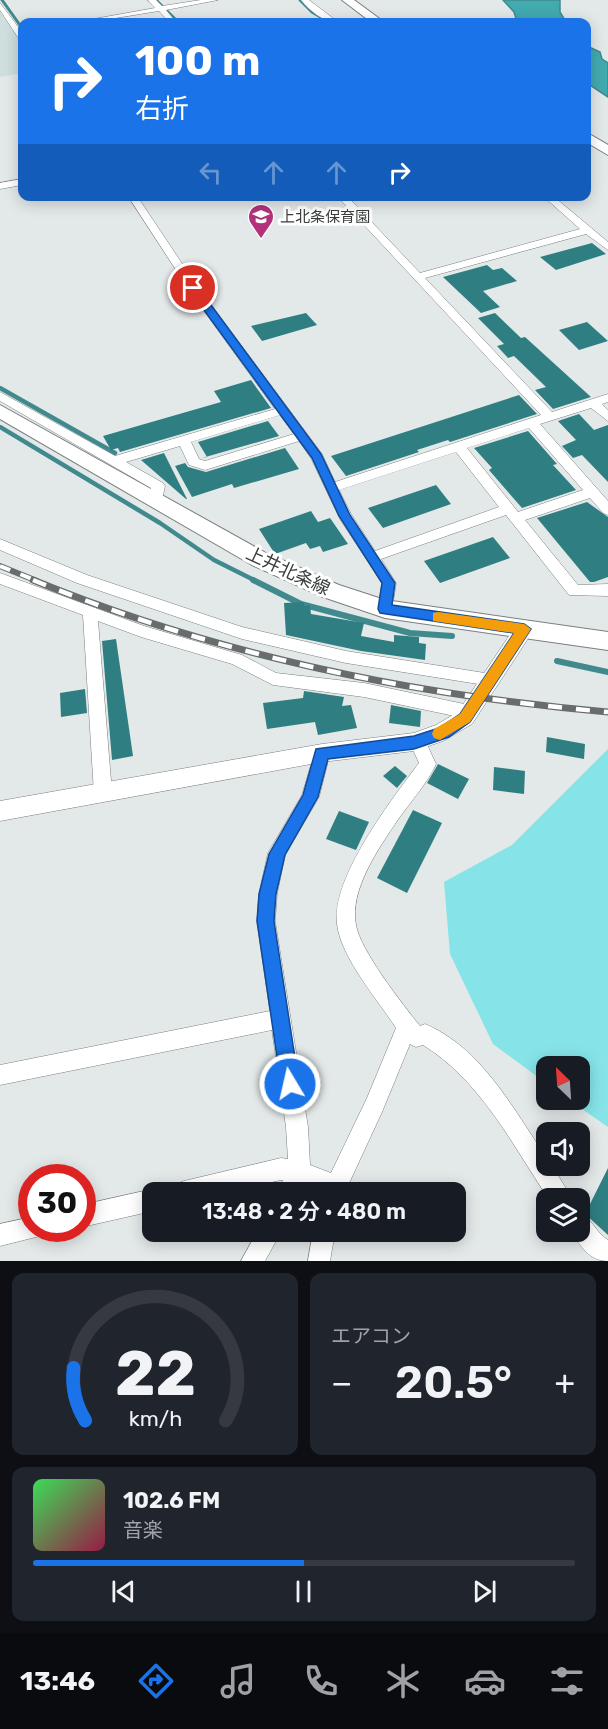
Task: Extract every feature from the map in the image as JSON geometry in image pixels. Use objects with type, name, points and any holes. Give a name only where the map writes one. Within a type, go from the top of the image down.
[{"type":"main road","points":[[347,0],[372,18]]},
{"type":"main road","points":[[591,139],[608,151]]},
{"type":"main road","name":"上井北条線","points":[[0,411],[285,572],[385,609],[608,641]]},
{"type":"street","points":[[152,0],[169,18]]},
{"type":"street","points":[[106,18],[214,0]]},
{"type":"street","points":[[305,0],[313,9],[328,18]]},
{"type":"street","points":[[0,5],[18,30]]},
{"type":"street","points":[[0,186],[18,183]]},
{"type":"street","points":[[135,201],[193,288],[317,457],[345,516],[389,583],[385,609]]},
{"type":"street","points":[[346,201],[549,416]]},
{"type":"street","points":[[553,201],[608,247]]},
{"type":"street","points":[[418,277],[588,230]]},
{"type":"street","points":[[0,396],[158,486],[155,500]]},
{"type":"street","points":[[332,488],[608,398]]},
{"type":"street","points":[[594,403],[608,417]]},
{"type":"street","points":[[114,461],[284,410]]},
{"type":"street","points":[[532,423],[608,510]]},
{"type":"street","points":[[183,439],[194,462],[205,466],[302,436]]},
{"type":"street","points":[[459,447],[574,591],[608,590]]},
{"type":"street","points":[[372,557],[511,514],[592,492]]},
{"type":"street","points":[[0,544],[82,579],[242,633],[346,657],[491,680]]},
{"type":"street","points":[[0,578],[90,613],[237,659],[273,680],[364,690],[469,712]]},
{"type":"street","points":[[90,613],[103,793]]},
{"type":"street","points":[[0,811],[322,753],[417,741],[443,732],[469,712],[524,629]]},
{"type":"street","points":[[417,741],[428,764],[376,837],[351,892],[346,924],[352,942],[407,1026],[416,1037],[425,1034],[446,1047],[479,1077],[554,1188]]},
{"type":"street","points":[[295,1182],[300,1171],[297,1127],[266,921],[268,894],[277,854],[310,797],[322,753]]},
{"type":"street","points":[[0,1075],[280,1019]]},
{"type":"street","points":[[339,1182],[375,1105],[407,1026]]},
{"type":"street","points":[[226,1182],[281,1169],[300,1171],[320,1182]]},
{"type":"street","points":[[96,1213],[142,1202]]},
{"type":"street","points":[[0,1235],[18,1230]]},
{"type":"street","points":[[590,1241],[608,1253]]},
{"type":"street","points":[[252,1261],[264,1242]]},
{"type":"street","points":[[319,1261],[322,1242]]},
{"type":"shaded area","points":[[503,0],[560,0],[560,12],[564,18],[516,18],[514,12]]},
{"type":"shaded area","points":[[0,11],[18,38],[18,74],[0,77]]},
{"type":"shaded area","points":[[591,48],[600,52],[602,59],[608,63],[608,97],[591,86]]},
{"type":"shaded area","points":[[608,749],[608,1127],[583,1110],[590,1110],[590,1056],[536,1056],[536,1076],[493,1044],[450,954],[444,882],[512,845]]},
{"type":"building","points":[[592,243],[606,254],[556,270],[540,257]]},
{"type":"building","points":[[487,265],[493,270],[502,268],[517,281],[483,291],[500,307],[481,313],[443,277]]},
{"type":"building","points":[[306,313],[317,325],[262,341],[251,326]]},
{"type":"building","points":[[495,313],[591,397],[553,409],[535,390],[546,387],[514,356],[508,358],[497,346],[504,344],[478,318]]},
{"type":"building","points":[[587,322],[608,341],[579,350],[559,330]]},
{"type":"building","points":[[251,380],[271,408],[120,452],[118,448],[111,450],[103,436],[221,402],[214,391]]},
{"type":"building","points":[[519,395],[537,414],[450,442],[448,440],[417,450],[419,452],[346,476],[331,456]]},
{"type":"building","points":[[579,414],[594,430],[608,425],[608,482],[582,455],[573,458],[562,446],[576,440],[558,421]]},
{"type":"building","points":[[268,421],[279,436],[207,457],[198,442]]},
{"type":"building","points":[[528,431],[557,464],[553,465],[576,490],[522,508],[489,470],[492,468],[474,448]]},
{"type":"building","points":[[285,448],[299,469],[234,488],[232,484],[192,497],[175,466],[185,463],[188,467],[206,472]]},
{"type":"building","points":[[164,453],[187,499],[141,460]]},
{"type":"building","points":[[436,485],[451,504],[383,528],[368,508]]},
{"type":"building","points":[[587,502],[608,517],[608,577],[594,582],[590,582],[537,518]]},
{"type":"building","points":[[311,511],[318,522],[330,518],[348,544],[323,552],[320,546],[310,549],[306,543],[275,554],[259,529]]},
{"type":"building","points":[[493,537],[510,558],[440,583],[424,561]]},
{"type":"building","points":[[304,602],[304,606],[310,605],[311,614],[364,623],[361,636],[394,642],[394,635],[419,637],[419,643],[426,644],[425,660],[361,651],[286,635],[284,603]]},
{"type":"building","points":[[116,639],[133,756],[112,760],[102,641]]},
{"type":"building","points":[[85,689],[87,713],[61,717],[60,693]]},
{"type":"building","points":[[304,691],[344,697],[342,706],[351,705],[357,728],[318,735],[315,722],[267,729],[263,703],[303,698]]},
{"type":"building","points":[[391,705],[421,711],[420,727],[389,723]]},
{"type":"building","points":[[547,737],[585,744],[584,759],[546,752]]},
{"type":"building","points":[[438,764],[469,779],[458,799],[427,783]]},
{"type":"building","points":[[395,766],[407,776],[397,788],[383,776]]},
{"type":"building","points":[[494,767],[525,771],[524,794],[493,790]]},
{"type":"building","points":[[413,810],[442,823],[407,893],[377,878]]},
{"type":"building","points":[[339,811],[369,822],[356,850],[326,839]]},
{"type":"building","points":[[608,1168],[608,1235],[590,1219],[590,1204]]},
{"type":"waterway","points":[[2,0],[18,22]]},
{"type":"waterway","points":[[156,0],[163,7]]},
{"type":"waterway","points":[[300,0],[322,18]]},
{"type":"waterway","points":[[166,10],[174,18]]},
{"type":"waterway","points":[[0,388],[115,453]]},
{"type":"waterway","points":[[0,427],[160,523],[214,560],[256,581]]},
{"type":"waterway","points":[[253,580],[301,604],[410,633],[452,636]]},
{"type":"waterway","points":[[557,661],[608,672]]},
{"type":"railway","points":[[0,566],[37,581]]},
{"type":"railway","points":[[33,580],[102,607],[173,630],[316,668],[461,695],[608,712]]},
{"type":"slow traffic","points":[[438,617],[524,629],[465,718],[440,734]]},
{"type":"place","name":"上北条保育園","points":[[261,240]]},
{"type":"route","points":[[193,288],[317,457],[345,516],[389,583],[385,609],[524,629],[465,718],[443,732],[414,742],[322,753],[310,797],[277,854],[268,894],[266,921],[290,1084]]}]
